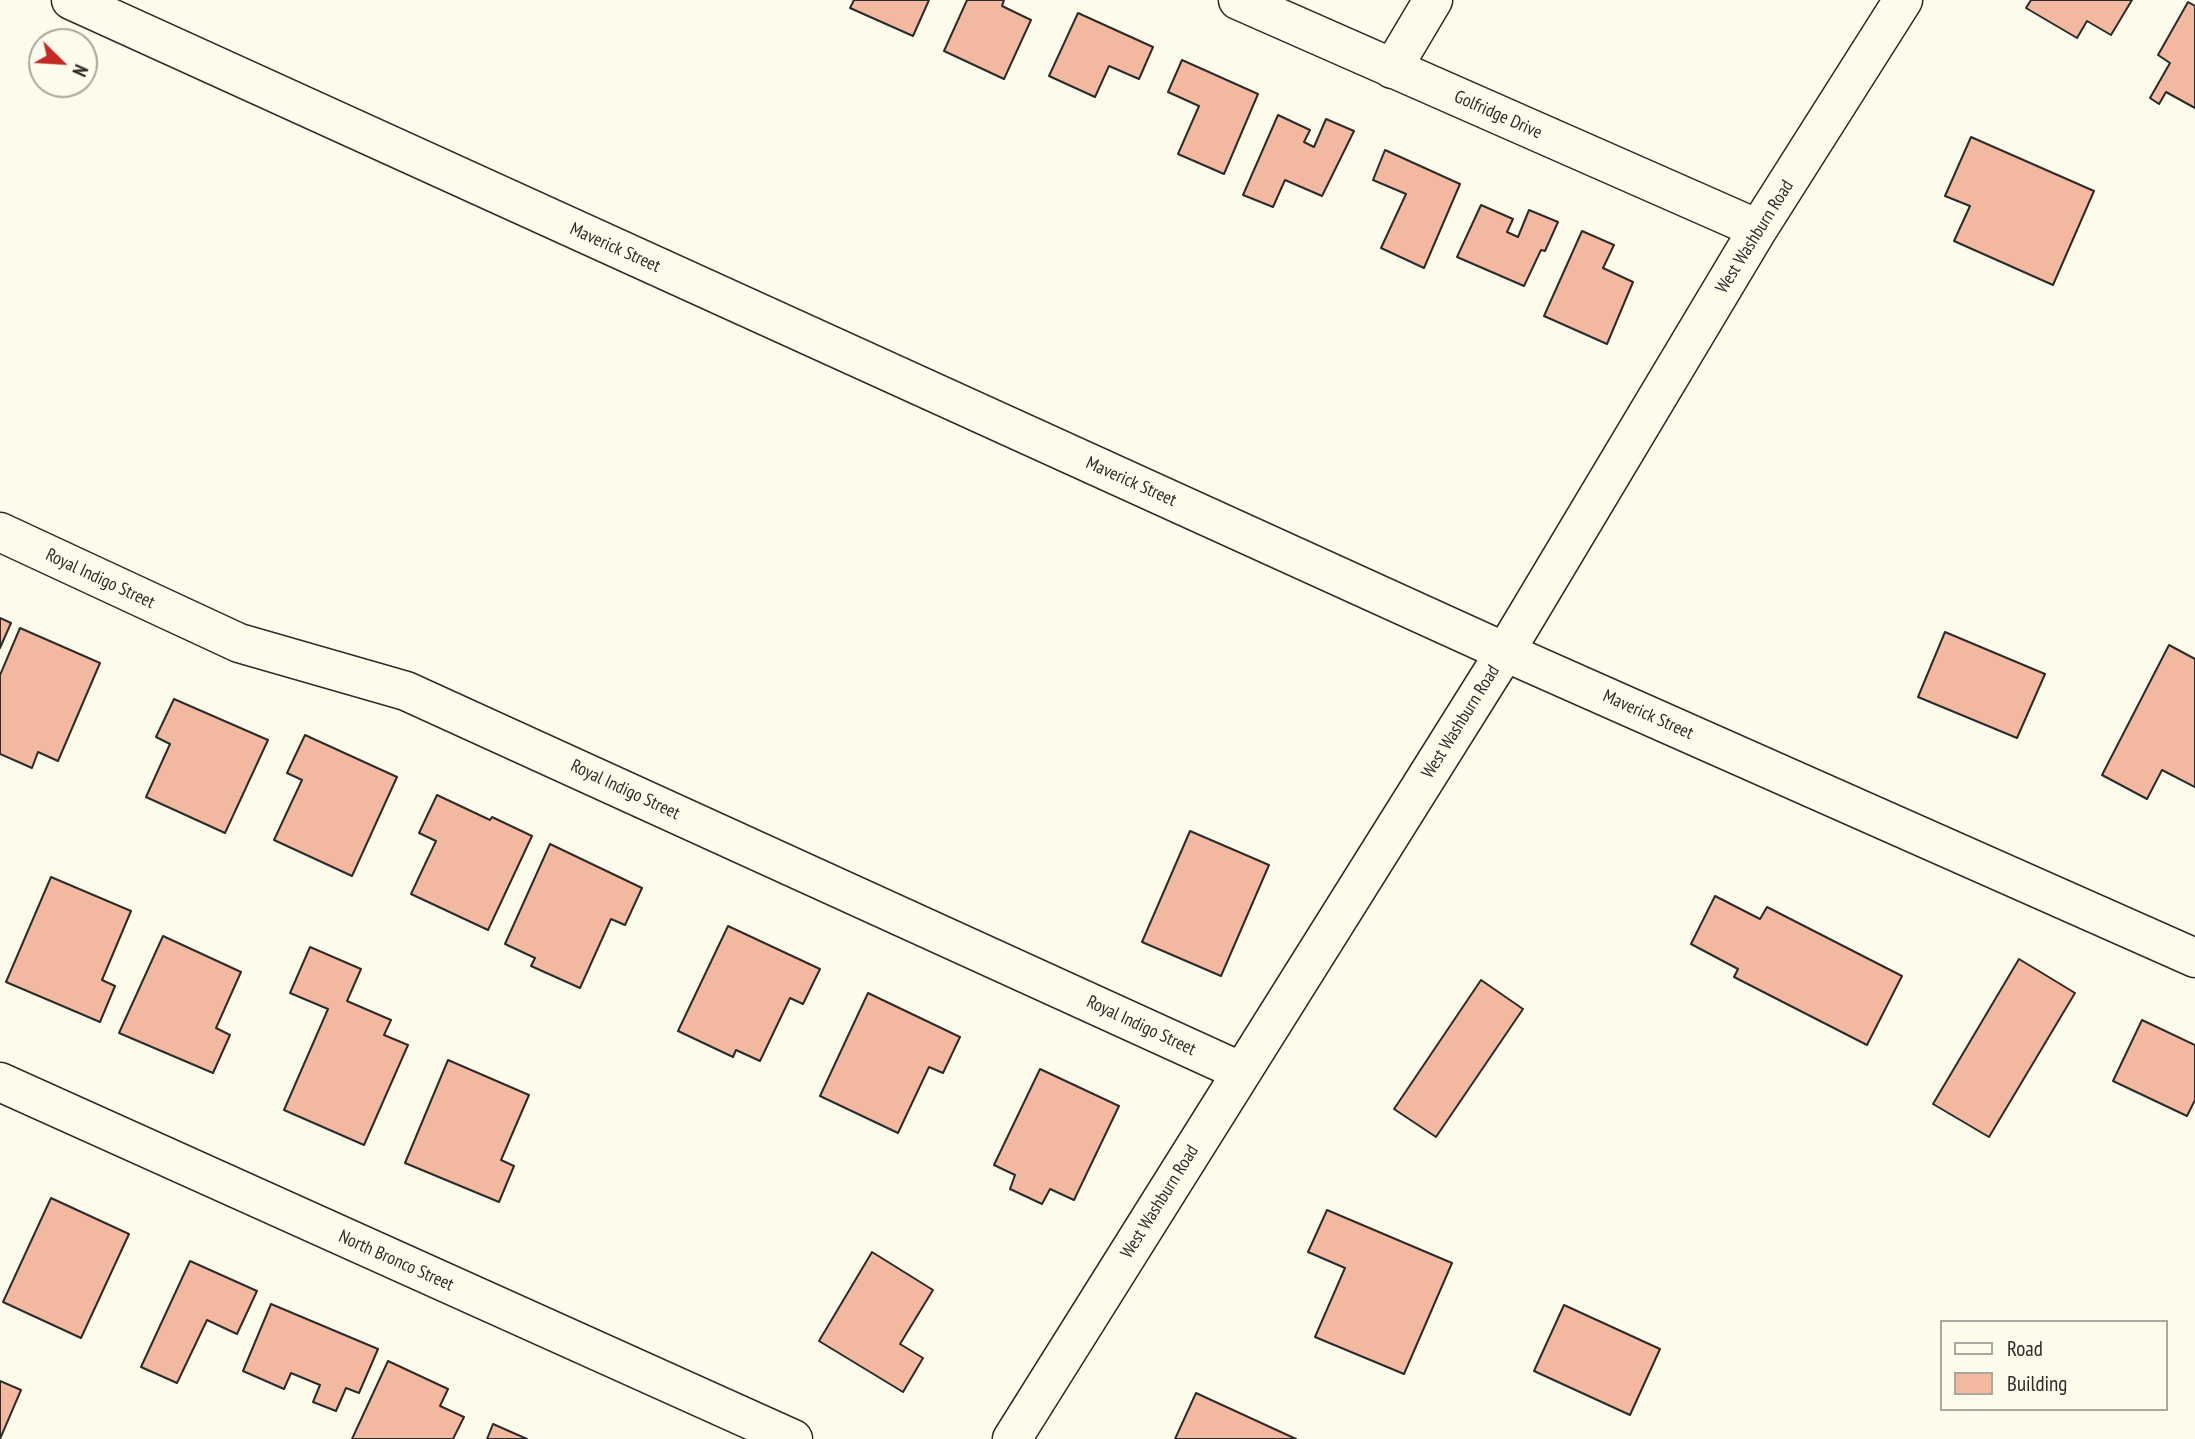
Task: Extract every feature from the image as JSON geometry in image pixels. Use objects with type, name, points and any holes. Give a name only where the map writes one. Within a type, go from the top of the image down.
[{"type":"street","name":"Maverick Street","points":[[71,0],[1505,652],[2195,958]]},
{"type":"street","name":"Golfridge Drive","points":[[1238,0],[1758,229]]},
{"type":"street","points":[[1392,69],[1433,0]]},
{"type":"street","name":"West Washburn Road","points":[[1012,1439],[1505,652],[1758,229],[1903,0]]},
{"type":"street","name":"Royal Indigo Street","points":[[0,531],[239,643],[406,691],[1242,1072]]},
{"type":"street","name":"North Bronco Street","points":[[0,1082],[793,1439]]},
{"type":"building","points":[[854,0],[929,0],[913,36],[850,8]]},
{"type":"building","points":[[967,0],[1004,0],[1002,6],[1031,20],[1004,79],[944,51]]},
{"type":"building","points":[[2031,0],[2132,0],[2111,35],[2087,21],[2077,38],[2026,8]]},
{"type":"building","points":[[2188,2],[2195,6],[2195,108],[2166,92],[2159,104],[2150,98],[2170,63],[2158,55]]},
{"type":"building","points":[[1078,13],[1153,47],[1139,79],[1109,66],[1095,97],[1049,76]]},
{"type":"building","points":[[1182,60],[1258,94],[1224,174],[1178,154],[1199,106],[1168,92]]},
{"type":"building","points":[[1278,115],[1310,130],[1304,142],[1314,147],[1326,119],[1354,131],[1322,196],[1285,180],[1273,207],[1243,195]]},
{"type":"building","points":[[1971,137],[2094,191],[2053,285],[1954,241],[1970,206],[1945,196]]},
{"type":"building","points":[[1385,150],[1460,184],[1424,268],[1381,248],[1406,194],[1373,180]]},
{"type":"building","points":[[1481,205],[1513,219],[1507,232],[1518,237],[1529,210],[1558,222],[1545,251],[1541,250],[1524,286],[1457,257]]},
{"type":"building","points":[[1582,231],[1614,245],[1603,268],[1633,282],[1607,344],[1544,316]]},
{"type":"building","points":[[0,618],[11,623],[0,648]]},
{"type":"building","points":[[20,628],[100,663],[58,761],[38,752],[32,768],[0,754],[0,675]]},
{"type":"building","points":[[1945,632],[2045,674],[2017,738],[1918,697]]},
{"type":"building","points":[[2169,645],[2195,659],[2195,787],[2162,770],[2147,799],[2102,775]]},
{"type":"building","points":[[174,699],[268,740],[225,833],[146,797],[170,744],[156,737]]},
{"type":"building","points":[[305,735],[397,777],[352,876],[274,840],[302,780],[287,773]]},
{"type":"building","points":[[437,795],[532,836],[488,930],[411,894],[436,841],[419,833]]},
{"type":"building","points":[[1190,831],[1269,865],[1221,976],[1142,942]]},
{"type":"building","points":[[550,844],[642,888],[625,925],[611,919],[580,988],[531,966],[535,958],[505,944]]},
{"type":"building","points":[[51,877],[131,911],[102,980],[115,986],[100,1022],[6,982]]},
{"type":"building","points":[[1715,896],[1760,919],[1767,907],[1902,976],[1867,1045],[1734,977],[1738,969],[1691,944]]},
{"type":"building","points":[[728,926],[820,969],[803,1004],[790,998],[760,1061],[736,1050],[733,1057],[678,1031]]},
{"type":"building","points":[[163,936],[241,972],[216,1028],[230,1035],[213,1073],[119,1033]]},
{"type":"building","points":[[310,947],[361,969],[347,1001],[391,1020],[384,1035],[408,1045],[364,1145],[284,1110],[328,1009],[290,993]]},
{"type":"building","points":[[2019,959],[2075,993],[1989,1137],[1933,1104]]},
{"type":"building","points":[[1481,980],[1523,1009],[1436,1137],[1394,1109]]},
{"type":"building","points":[[868,993],[960,1037],[943,1073],[929,1067],[898,1133],[820,1096]]},
{"type":"building","points":[[2142,1020],[2195,1045],[2195,1100],[2187,1116],[2113,1081]]},
{"type":"building","points":[[448,1060],[529,1095],[501,1160],[514,1166],[499,1202],[405,1163]]},
{"type":"building","points":[[1040,1069],[1119,1106],[1074,1200],[1050,1189],[1042,1204],[1010,1189],[1015,1175],[994,1165]]},
{"type":"building","points":[[51,1198],[129,1234],[81,1338],[3,1302]]},
{"type":"building","points":[[1327,1210],[1452,1263],[1404,1374],[1315,1337],[1345,1268],[1308,1252]]},
{"type":"building","points":[[872,1252],[933,1290],[900,1344],[923,1358],[903,1392],[819,1341]]},
{"type":"building","points":[[190,1261],[257,1291],[237,1334],[207,1320],[177,1383],[141,1367]]},
{"type":"building","points":[[271,1304],[378,1349],[359,1393],[346,1388],[336,1411],[313,1402],[320,1385],[291,1373],[284,1389],[243,1371]]},
{"type":"building","points":[[1564,1305],[1660,1349],[1630,1415],[1534,1371]]},
{"type":"building","points":[[388,1361],[448,1389],[440,1406],[464,1417],[453,1439],[352,1439]]},
{"type":"building","points":[[0,1381],[21,1390],[0,1439]]},
{"type":"building","points":[[1196,1393],[1296,1439],[1175,1439]]},
{"type":"building","points":[[493,1424],[527,1439],[487,1439]]}]
